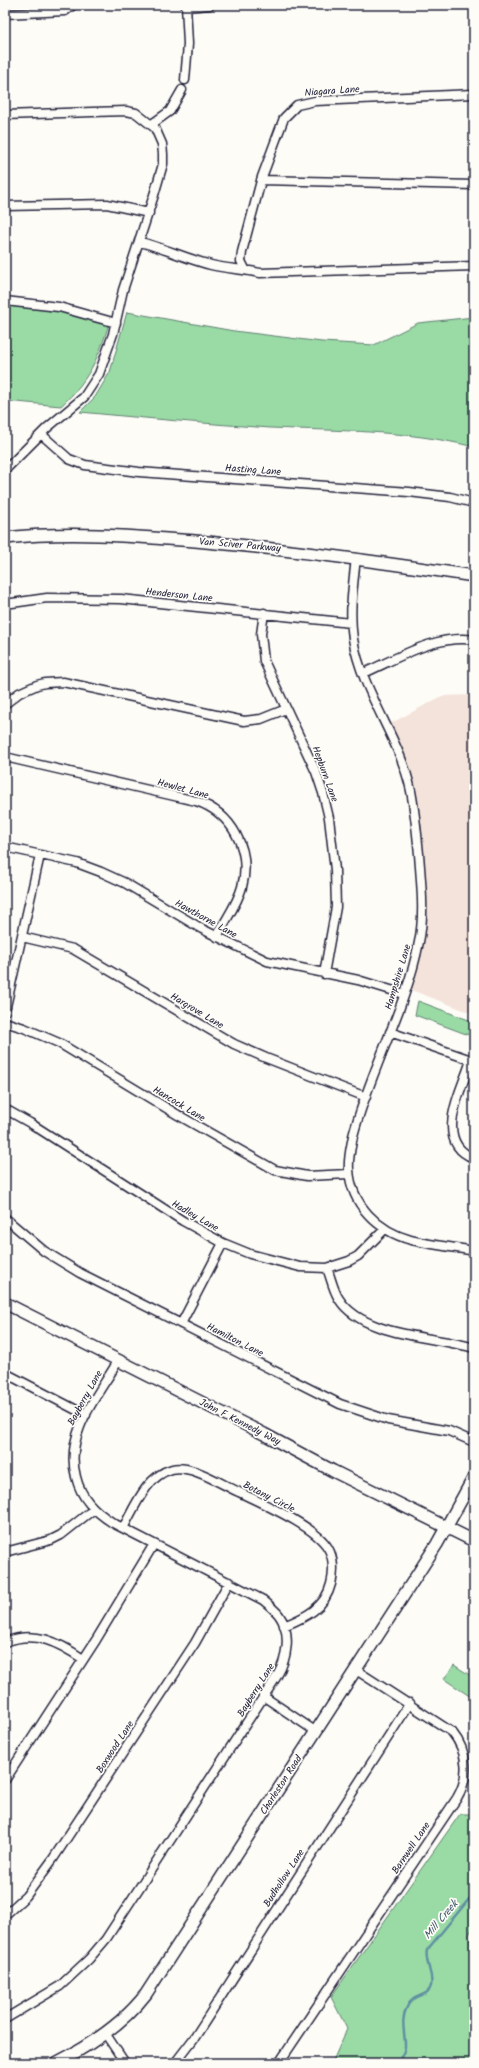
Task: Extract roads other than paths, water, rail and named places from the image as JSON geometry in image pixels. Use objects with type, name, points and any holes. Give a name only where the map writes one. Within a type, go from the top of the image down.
[{"type":"street","points":[[5,14],[65,11],[73,5]]},
{"type":"street","points":[[185,80],[188,44],[186,6],[210,5]]},
{"type":"street","points":[[152,124],[170,111],[182,90]]},
{"type":"street","name":"Niagara Lane","points":[[245,269],[241,261],[242,252],[261,180],[284,118],[297,105],[315,101],[474,94]]},
{"type":"street","points":[[5,115],[126,111],[136,113],[152,124],[159,135],[164,154],[161,174],[140,242],[123,290],[116,323],[103,364],[91,388],[84,397],[41,434],[5,470]]},
{"type":"street","points":[[261,180],[474,185]]},
{"type":"street","points":[[5,206],[107,204],[149,213]]},
{"type":"street","points":[[140,242],[211,265],[260,272],[474,266]]},
{"type":"street","points":[[5,301],[59,307],[116,323]]},
{"type":"street","name":"Hasting Lane","points":[[41,434],[69,459],[90,466],[409,492],[450,497],[474,503]]},
{"type":"street","name":"Van Sciver Parkway","points":[[5,538],[92,533],[230,544],[356,558],[474,576]]},
{"type":"street","name":"Hampshire Lane","points":[[356,558],[351,604],[351,623],[356,651],[380,713],[403,762],[411,790],[416,816],[422,894],[421,928],[413,968],[353,1136],[349,1158],[350,1174],[358,1201],[372,1219],[385,1229],[411,1240],[474,1251]]},
{"type":"street","name":"Henderson Lane","points":[[5,604],[47,598],[121,599],[351,623]]},
{"type":"street","name":"Hepburn Lane","points":[[264,613],[261,634],[263,656],[267,671],[320,782],[330,824],[335,870],[336,907],[324,974]]},
{"type":"street","points":[[364,673],[394,658],[434,643],[456,639],[474,640]]},
{"type":"street","points":[[5,704],[28,689],[54,682],[84,686],[244,721],[261,718],[286,709]]},
{"type":"street","name":"Hewlet Lane","points":[[5,757],[196,801],[214,809],[222,815],[229,822],[239,840],[242,849],[244,879],[238,897],[217,937]]},
{"type":"street","name":"Hawthorne Lane","points":[[5,846],[77,863],[113,877],[217,937],[268,961],[358,980],[404,994]]},
{"type":"street","points":[[5,1011],[40,855]]},
{"type":"street","name":"Hargrove Lane","points":[[22,937],[64,946],[78,952],[182,1015],[239,1046],[366,1097]]},
{"type":"street","name":"Hancock Lane","points":[[5,1022],[59,1043],[178,1116],[270,1168],[297,1176],[350,1174]]},
{"type":"street","points":[[390,1032],[473,1060],[454,1110],[452,1128],[457,1146],[474,1158]]},
{"type":"street","name":"Hadley Lane","points":[[5,1109],[30,1123],[162,1208],[223,1243],[239,1250],[290,1265],[317,1269],[327,1268],[345,1263],[358,1256],[385,1229]]},
{"type":"street","name":"Hamilton Lane","points":[[5,1218],[40,1248],[61,1262],[181,1324],[352,1409],[388,1420],[449,1431],[474,1442]]},
{"type":"street","points":[[181,1324],[223,1243]]},
{"type":"street","points":[[327,1268],[338,1298],[344,1306],[363,1320],[400,1333],[474,1348]]},
{"type":"street","name":"John F Kennedy Way","points":[[5,1303],[474,1541]]},
{"type":"street","name":"Bayberry Lane","points":[[5,2019],[60,1986],[89,1959],[106,1939],[283,1667],[286,1657],[287,1641],[280,1616],[263,1600],[123,1528],[94,1509],[88,1503],[78,1485],[73,1464],[74,1442],[86,1415],[118,1361]]},
{"type":"street","points":[[5,1373],[86,1415]]},
{"type":"street","name":"Botany Circle","points":[[123,1528],[143,1493],[155,1478],[172,1469],[181,1468],[201,1474],[298,1523],[315,1534],[328,1549],[332,1564],[332,1579],[326,1597],[314,1612],[284,1626]]},
{"type":"street","name":"Charleston Road","points":[[56,2063],[105,2033],[126,2016],[146,1994],[447,1528],[474,1477]]},
{"type":"street","points":[[5,1552],[51,1540],[61,1535],[94,1509]]},
{"type":"street","points":[[5,1780],[83,1659],[154,1544]]},
{"type":"street","name":"Boxwood Lane","points":[[5,1915],[26,1896],[53,1859],[195,1643],[229,1582]]},
{"type":"street","points":[[5,1642],[23,1638],[39,1637],[58,1643],[83,1659]]},
{"type":"street","name":"Barnwell Lane","points":[[279,2063],[463,1786],[466,1771],[462,1749],[455,1736],[447,1727],[356,1670]]},
{"type":"street","points":[[263,1696],[315,1731]]},
{"type":"street","name":"Budhollow Lane","points":[[175,2063],[195,2037],[410,1703]]},
{"type":"street","points":[[105,2033],[125,2063]]},
{"type":"waterway","name":"Mill Creek","points":[[398,2063],[405,2048],[403,2022],[407,2007],[413,2000],[427,1992],[431,1986],[432,1981],[426,1955],[427,1950],[474,1893]]}]
